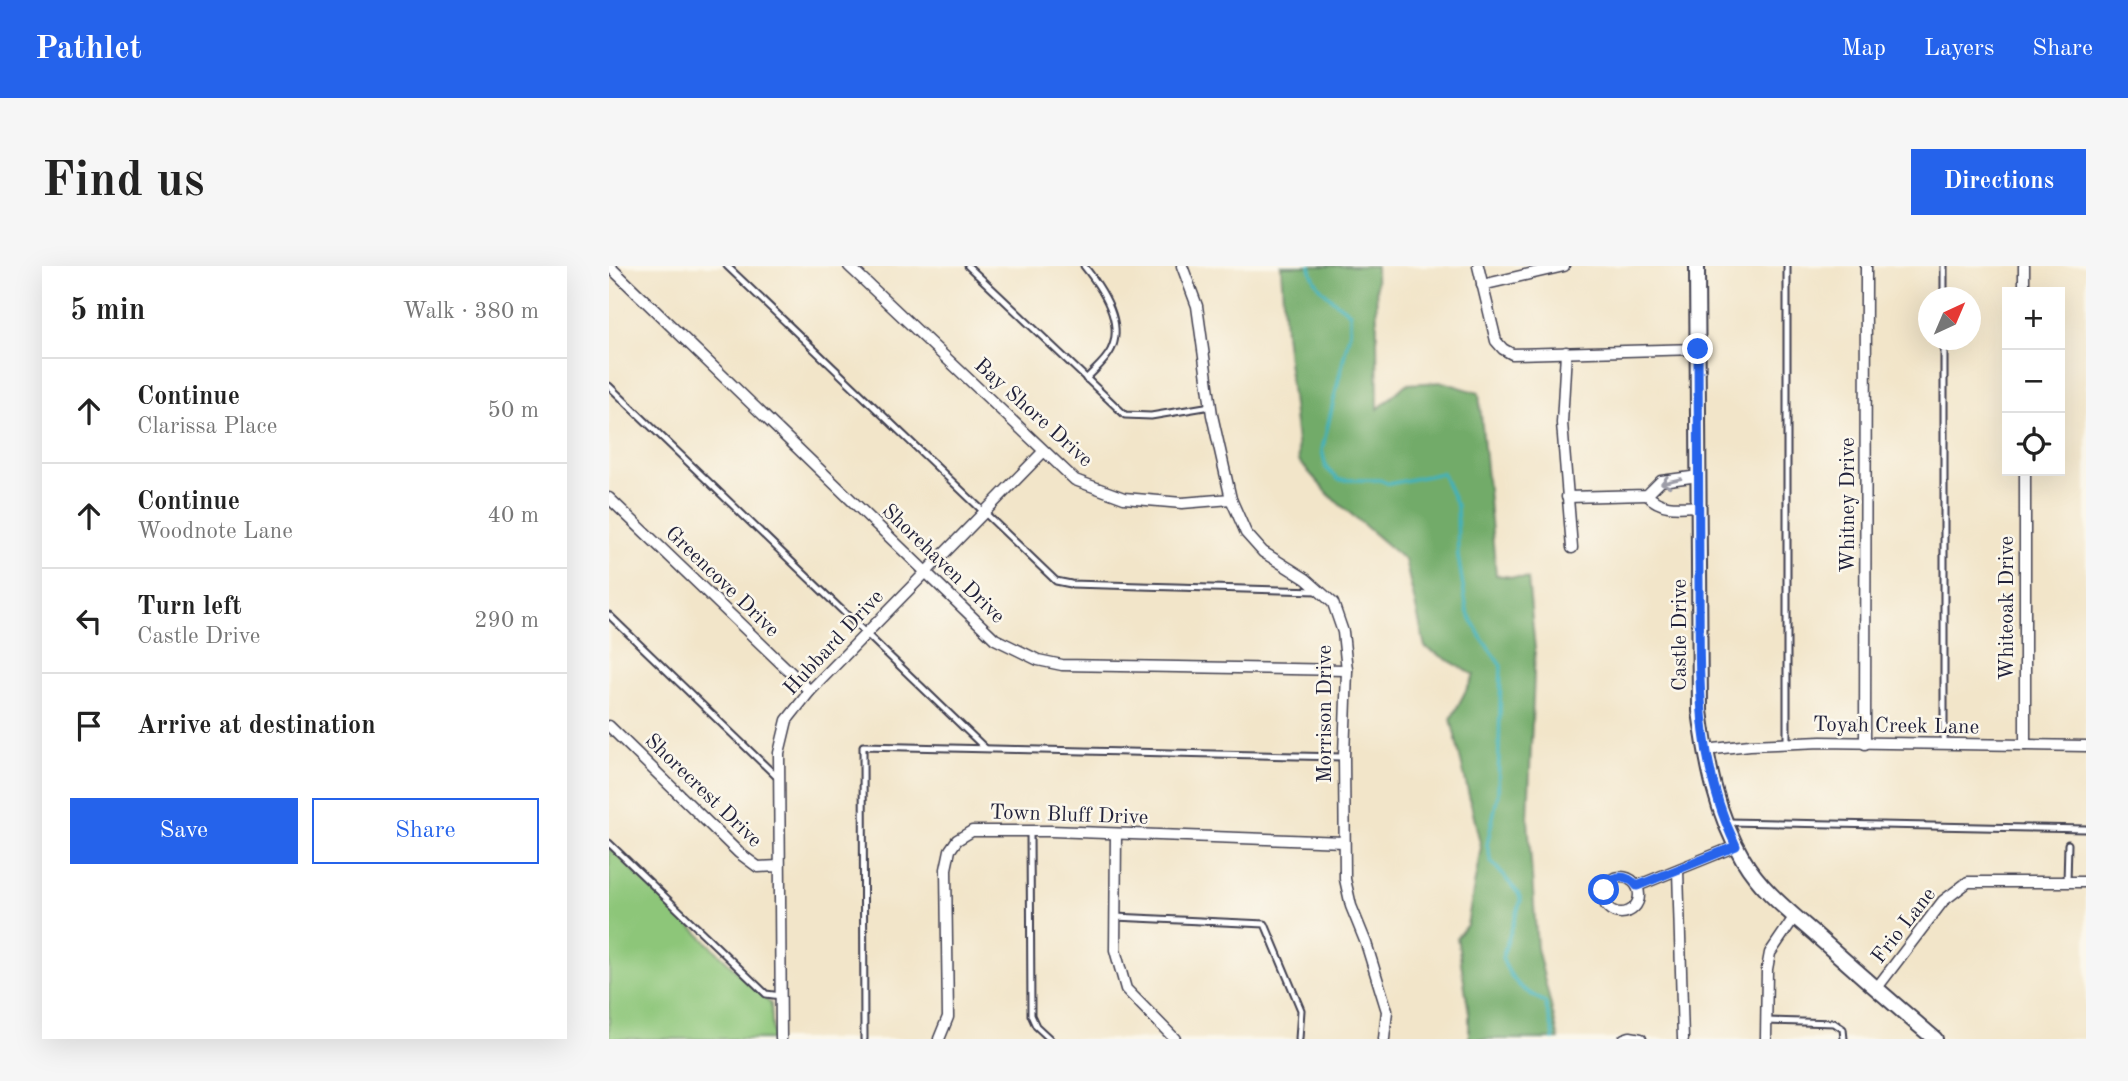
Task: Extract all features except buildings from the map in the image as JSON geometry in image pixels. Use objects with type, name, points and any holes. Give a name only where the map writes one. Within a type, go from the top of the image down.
[{"type":"main road","name":"Castle Drive","points":[[1697,266],[1700,711],[1713,788],[1724,822],[1761,885],[1935,1039]]},
{"type":"street","name":"Shorehaven Drive","points":[[609,266],[995,639],[1038,660],[1062,665],[1347,670]]},
{"type":"street","name":"Bay Shore Drive","points":[[849,266],[1042,452],[1075,480],[1124,498],[1182,503],[1231,499]]},
{"type":"street","name":"Morrison Drive","points":[[1182,266],[1196,306],[1211,406],[1231,499],[1246,533],[1263,552],[1306,579],[1333,603],[1343,632],[1347,670],[1344,757],[1345,879],[1351,906],[1366,943],[1387,1011],[1384,1039]]},
{"type":"street","points":[[1478,266],[1496,341],[1512,354],[1698,349]]},
{"type":"street","points":[[1482,285],[1563,266]]},
{"type":"street","name":"Whitney Drive","points":[[1865,744],[1866,266]]},
{"type":"street","points":[[2024,266],[2024,287]]},
{"type":"street","points":[[1566,352],[1562,423],[1572,548]]},
{"type":"street","name":"Hubbard Drive","points":[[781,1039],[779,753],[787,720],[810,691],[1042,452]]},
{"type":"street","points":[[1567,497],[1647,495],[1661,481],[1699,476]]},
{"type":"street","name":"Whiteoak Drive","points":[[2025,476],[2025,745]]},
{"type":"street","points":[[1647,495],[1655,503],[1673,507],[1699,506]]},
{"type":"street","name":"Greencove Drive","points":[[609,498],[810,691]]},
{"type":"street","name":"Shorecrest Drive","points":[[609,726],[739,853],[758,867],[779,866]]},
{"type":"street","name":"Toyah Creek Lane","points":[[1705,750],[1787,744],[2086,746]]},
{"type":"street","name":"Town Bluff Drive","points":[[939,1039],[948,1017],[946,869],[950,850],[957,840],[972,831],[1344,842]]},
{"type":"street","points":[[1116,834],[1115,950],[1126,989],[1175,1039]]},
{"type":"street","points":[[1637,886],[1736,846]]},
{"type":"street","points":[[1678,870],[1683,1039]]},
{"type":"street","name":"Frio Lane","points":[[1876,989],[1943,901],[1968,882],[2086,883]]},
{"type":"street","points":[[1766,1039],[1767,969],[1770,953],[1795,916]]},
{"type":"street","points":[[1624,1039],[1641,1039]]},
{"type":"lane","points":[[727,266],[1056,581],[1320,591]]},
{"type":"lane","points":[[968,266],[1125,415],[1151,416],[1211,406]]},
{"type":"lane","points":[[1084,266],[1108,299],[1114,337],[1113,347],[1108,355],[1086,379]]},
{"type":"lane","points":[[1787,266],[1787,744]]},
{"type":"lane","points":[[1944,266],[1944,287]]},
{"type":"lane","points":[[1944,350],[1944,744]]},
{"type":"lane","points":[[609,386],[985,748]]},
{"type":"lane","points":[[609,615],[779,779]]},
{"type":"lane","points":[[864,1039],[863,746],[1344,757]]},
{"type":"lane","points":[[1724,822],[2086,829]]},
{"type":"lane","points":[[1030,831],[1031,1014],[1036,1026],[1050,1039]]},
{"type":"lane","points":[[609,843],[766,994],[781,996]]},
{"type":"lane","points":[[2067,882],[2068,844]]},
{"type":"lane","points":[[1115,918],[1265,924],[1301,1010],[1299,1039]]},
{"type":"lane","points":[[1766,1021],[1834,1023],[1843,1029],[1844,1039]]},
{"type":"green space","points":[[1281,266],[1376,266],[1378,409],[1406,384],[1443,382],[1479,393],[1496,575],[1528,579],[1535,649],[1528,819],[1537,948],[1559,1039],[1469,1039],[1469,1013],[1457,937],[1467,925],[1481,847],[1451,719],[1474,675],[1425,647],[1405,560],[1331,497],[1299,461],[1285,333]]},
{"type":"green space","points":[[609,847],[771,1004],[773,1039],[609,1039]]},
{"type":"waterway","points":[[1310,266],[1320,287],[1350,313],[1350,331],[1322,450],[1326,468],[1339,480],[1380,480],[1389,484],[1442,473],[1457,506],[1458,556],[1467,611],[1501,666],[1498,794],[1487,845],[1491,861],[1521,900],[1502,958],[1519,985],[1545,1002],[1553,1039]]},
{"type":"route","points":[[1604,890],[1606,884],[1616,877],[1628,878],[1637,886],[1736,846],[1724,822],[1713,788],[1700,711],[1698,349]]}]
